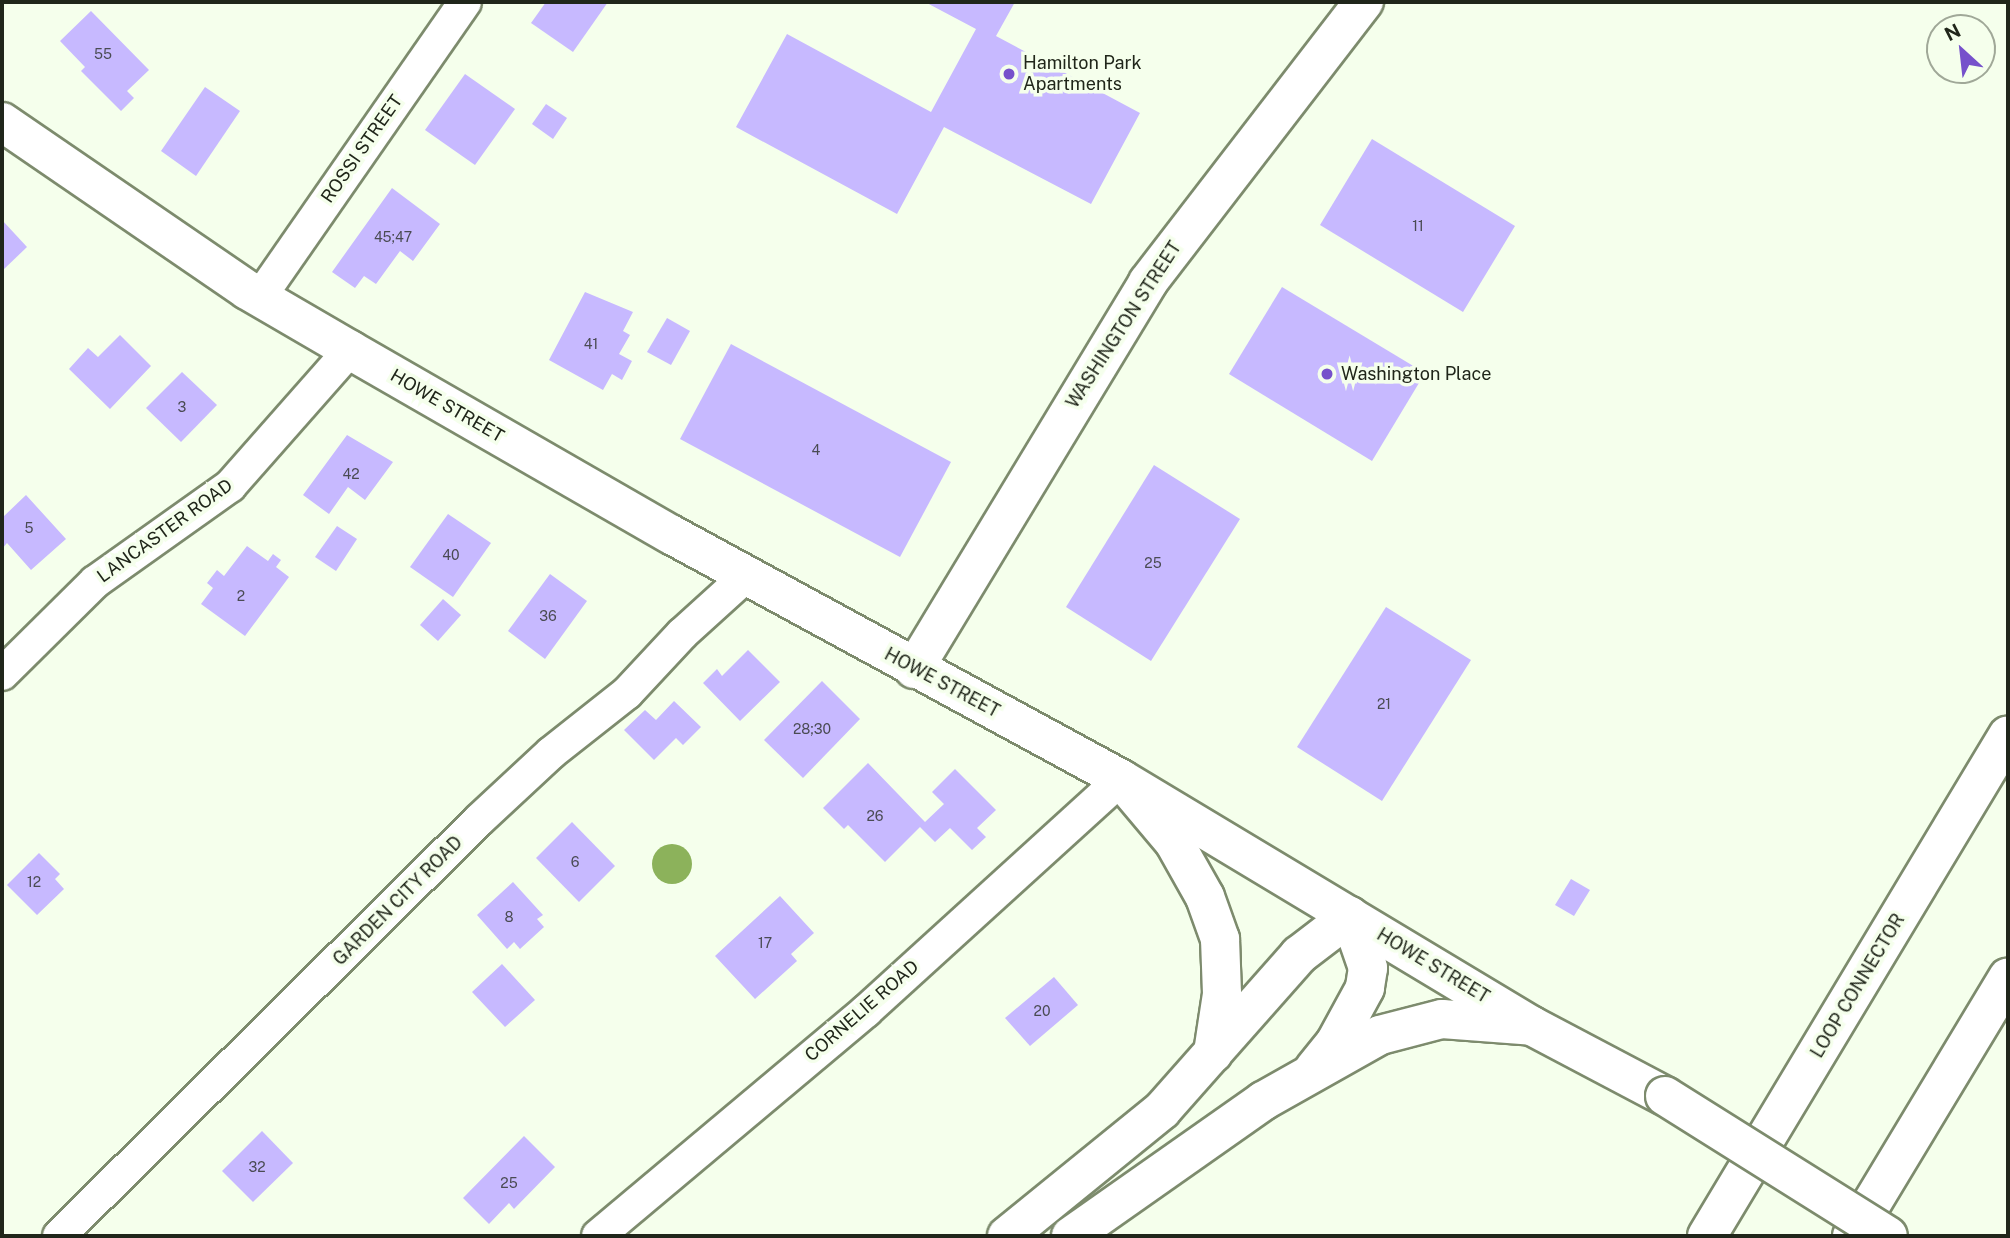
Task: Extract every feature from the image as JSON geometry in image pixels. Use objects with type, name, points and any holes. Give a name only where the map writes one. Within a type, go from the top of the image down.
[{"type":"main road","name":"WASHINGTON STREET","points":[[914,669],[1148,282],[1364,2]]},
{"type":"main road","name":"HOWE STREET","points":[[2,122],[260,297],[349,350],[746,576],[1121,779],[1532,1026],[1665,1096],[1888,1236]]},
{"type":"main road","name":"LOOP CONNECTOR","points":[[1707,1236],[2008,735]]},
{"type":"main road","points":[[1121,779],[1174,842],[1206,897],[1220,939],[1222,994],[1213,1053]]},
{"type":"main road","points":[[1007,1236],[1162,1110],[1299,956],[1350,916],[1368,968],[1365,988],[1335,1042],[1314,1069]]},
{"type":"main road","points":[[1852,1236],[2008,977]]},
{"type":"main road","points":[[1071,1236],[1314,1069],[1405,1026],[1442,1020],[1532,1026]]},
{"type":"street","name":"ROSSI STREET","points":[[260,297],[465,2]]},
{"type":"street","name":"LANCASTER ROAD","points":[[2,674],[95,582],[230,486],[349,350]]},
{"type":"street","name":"GARDEN CITY ROAD","points":[[59,1236],[479,820],[551,752],[627,693],[681,634],[746,576]]},
{"type":"street","name":"CORNELIE ROAD","points":[[598,1236],[866,1011],[1121,779]]},
{"type":"shaded area","points":[[672,844],[686,850],[692,864],[686,878],[672,884],[658,878],[652,864],[658,850]]},
{"type":"building","points":[[546,2],[608,2],[573,52],[531,23]]},
{"type":"building","name":"Hamilton Park Apartments","points":[[925,2],[1015,2],[996,36],[1140,113],[1091,204],[944,127],[897,214],[736,127],[787,34],[931,112],[976,29]]},
{"type":"building","points":[[91,11],[149,70],[127,91],[134,98],[121,111],[81,71],[85,67],[60,41]]},
{"type":"building","points":[[465,74],[515,109],[475,165],[425,130]]},
{"type":"building","points":[[205,87],[240,111],[196,176],[161,151]]},
{"type":"building","points":[[546,104],[567,118],[553,139],[532,124]]},
{"type":"building","name":"Washington Place","points":[[1372,139],[1515,226],[1463,312],[1320,225]]},
{"type":"building","points":[[392,188],[440,224],[413,261],[400,251],[376,284],[364,276],[355,288],[332,272]]},
{"type":"building","points":[[2,220],[27,247],[2,271]]},
{"type":"building","name":"Washington Place","points":[[1282,287],[1425,373],[1372,461],[1229,374]]},
{"type":"building","points":[[585,292],[633,312],[623,331],[630,335],[619,354],[632,361],[622,380],[612,374],[603,390],[549,360]]},
{"type":"building","points":[[667,318],[690,331],[671,365],[647,352]]},
{"type":"building","points":[[120,335],[151,366],[110,409],[69,369],[88,348],[98,357]]},
{"type":"building","points":[[731,344],[951,462],[900,557],[680,439]]},
{"type":"building","points":[[182,372],[217,405],[181,442],[146,408]]},
{"type":"building","points":[[347,435],[393,462],[365,500],[348,487],[329,514],[303,495]]},
{"type":"building","points":[[1154,465],[1240,519],[1151,661],[1066,607]]},
{"type":"building","points":[[26,495],[66,539],[31,570],[7,543],[2,549],[2,518]]},
{"type":"building","points":[[448,514],[491,543],[453,597],[410,567]]},
{"type":"building","points":[[337,526],[357,539],[336,571],[315,557]]},
{"type":"building","points":[[247,546],[268,561],[273,554],[281,560],[276,567],[289,577],[245,636],[201,604],[213,588],[207,583],[217,570],[224,576]]},
{"type":"building","points":[[550,574],[587,601],[545,659],[508,631]]},
{"type":"building","points":[[443,599],[461,615],[438,641],[420,625]]},
{"type":"building","points":[[1386,607],[1471,660],[1382,801],[1297,747]]},
{"type":"building","points":[[748,650],[780,682],[740,721],[703,683],[717,669],[722,676]]},
{"type":"building","points":[[822,681],[860,719],[803,778],[764,740]]},
{"type":"building","points":[[674,701],[701,727],[683,745],[676,738],[654,760],[624,730],[645,710],[656,720]]},
{"type":"building","points":[[868,763],[925,822],[944,804],[932,792],[955,769],[996,810],[977,828],[986,837],[972,850],[950,828],[935,842],[920,827],[885,862],[848,825],[844,829],[823,808]]},
{"type":"building","points":[[572,822],[615,866],[579,902],[536,858]]},
{"type":"building","points":[[39,853],[60,874],[55,879],[64,889],[37,915],[7,885]]},
{"type":"building","points":[[1571,879],[1590,890],[1574,916],[1555,905]]},
{"type":"building","points":[[513,882],[543,915],[537,919],[544,927],[520,949],[514,942],[507,949],[477,915]]},
{"type":"building","points":[[780,896],[814,933],[791,954],[797,961],[755,999],[715,956]]},
{"type":"building","points":[[502,964],[535,1000],[505,1027],[472,992]]},
{"type":"building","points":[[1054,977],[1078,1005],[1030,1046],[1005,1018]]},
{"type":"building","points":[[262,1131],[293,1163],[253,1202],[222,1171]]},
{"type":"building","points":[[524,1136],[555,1167],[514,1209],[509,1203],[489,1224],[463,1198]]},
{"type":"place","name":"Hamilton Park Apartments","points":[[1009,74]]},
{"type":"place","name":"Washington Place","points":[[1327,374]]}]
